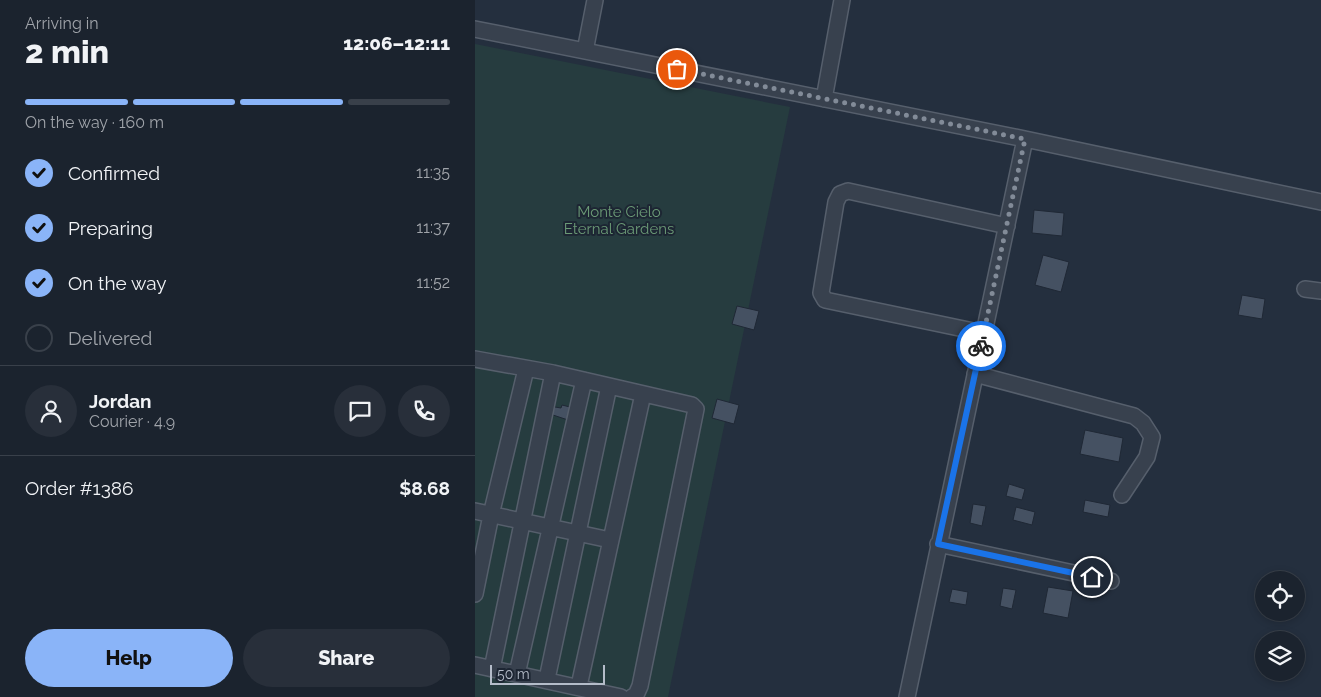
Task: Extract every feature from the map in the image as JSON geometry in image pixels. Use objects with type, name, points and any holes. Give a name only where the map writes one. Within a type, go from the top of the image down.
[{"type":"street","points":[[585,51],[595,0]]},
{"type":"street","points":[[824,99],[842,0]]},
{"type":"street","points":[[475,29],[1025,139],[1321,202]]},
{"type":"street","points":[[907,697],[1025,139]]},
{"type":"street","points":[[983,333],[825,300],[821,292],[836,202],[840,194],[848,191],[1007,226]]},
{"type":"street","points":[[1305,289],[1321,291]]},
{"type":"street","points":[[475,359],[553,373],[692,405],[697,414],[640,686],[636,695],[632,697]]},
{"type":"street","points":[[475,594],[491,515],[526,369]]},
{"type":"street","points":[[492,668],[521,520],[553,373]]},
{"type":"street","points":[[975,374],[1135,416],[1143,423],[1152,437],[1147,457],[1122,495]]},
{"type":"street","points":[[517,674],[584,380]]},
{"type":"street","points":[[547,680],[609,386]]},
{"type":"street","points":[[579,686],[643,394]]},
{"type":"street","points":[[475,512],[521,520],[610,540]]},
{"type":"street","points":[[938,544],[1111,581]]},
{"type":"street","points":[[475,665],[579,686],[621,697]]},
{"type":"green space","name":"Monte Cielo Eternal Gardens","points":[[475,44],[790,107],[668,697],[475,697]]},
{"type":"building","points":[[1034,210],[1064,213],[1062,236],[1032,233]]},
{"type":"building","points":[[1043,255],[1069,262],[1061,292],[1035,285]]},
{"type":"building","points":[[1242,295],[1265,299],[1262,319],[1238,315]]},
{"type":"building","points":[[737,306],[759,311],[754,330],[732,324]]},
{"type":"building","points":[[717,399],[739,405],[734,424],[712,418]]},
{"type":"building","points":[[562,405],[574,408],[571,421],[547,413],[549,406],[561,408]]},
{"type":"building","points":[[1085,430],[1123,438],[1119,462],[1080,454]]},
{"type":"building","points":[[1009,484],[1025,489],[1022,500],[1006,496]]},
{"type":"building","points":[[1085,500],[1110,505],[1108,517],[1083,512]]},
{"type":"building","points":[[973,504],[986,506],[982,526],[970,523]]},
{"type":"building","points":[[1016,507],[1035,512],[1032,525],[1013,520]]},
{"type":"building","points":[[1048,587],[1073,591],[1068,618],[1043,613]]},
{"type":"building","points":[[1003,588],[1016,590],[1012,609],[1000,606]]},
{"type":"building","points":[[952,589],[968,592],[966,605],[949,602]]},
{"type":"way so far","points":[[677,69],[1025,139],[981,346]]},
{"type":"route","points":[[981,346],[938,544],[1092,577]]}]
